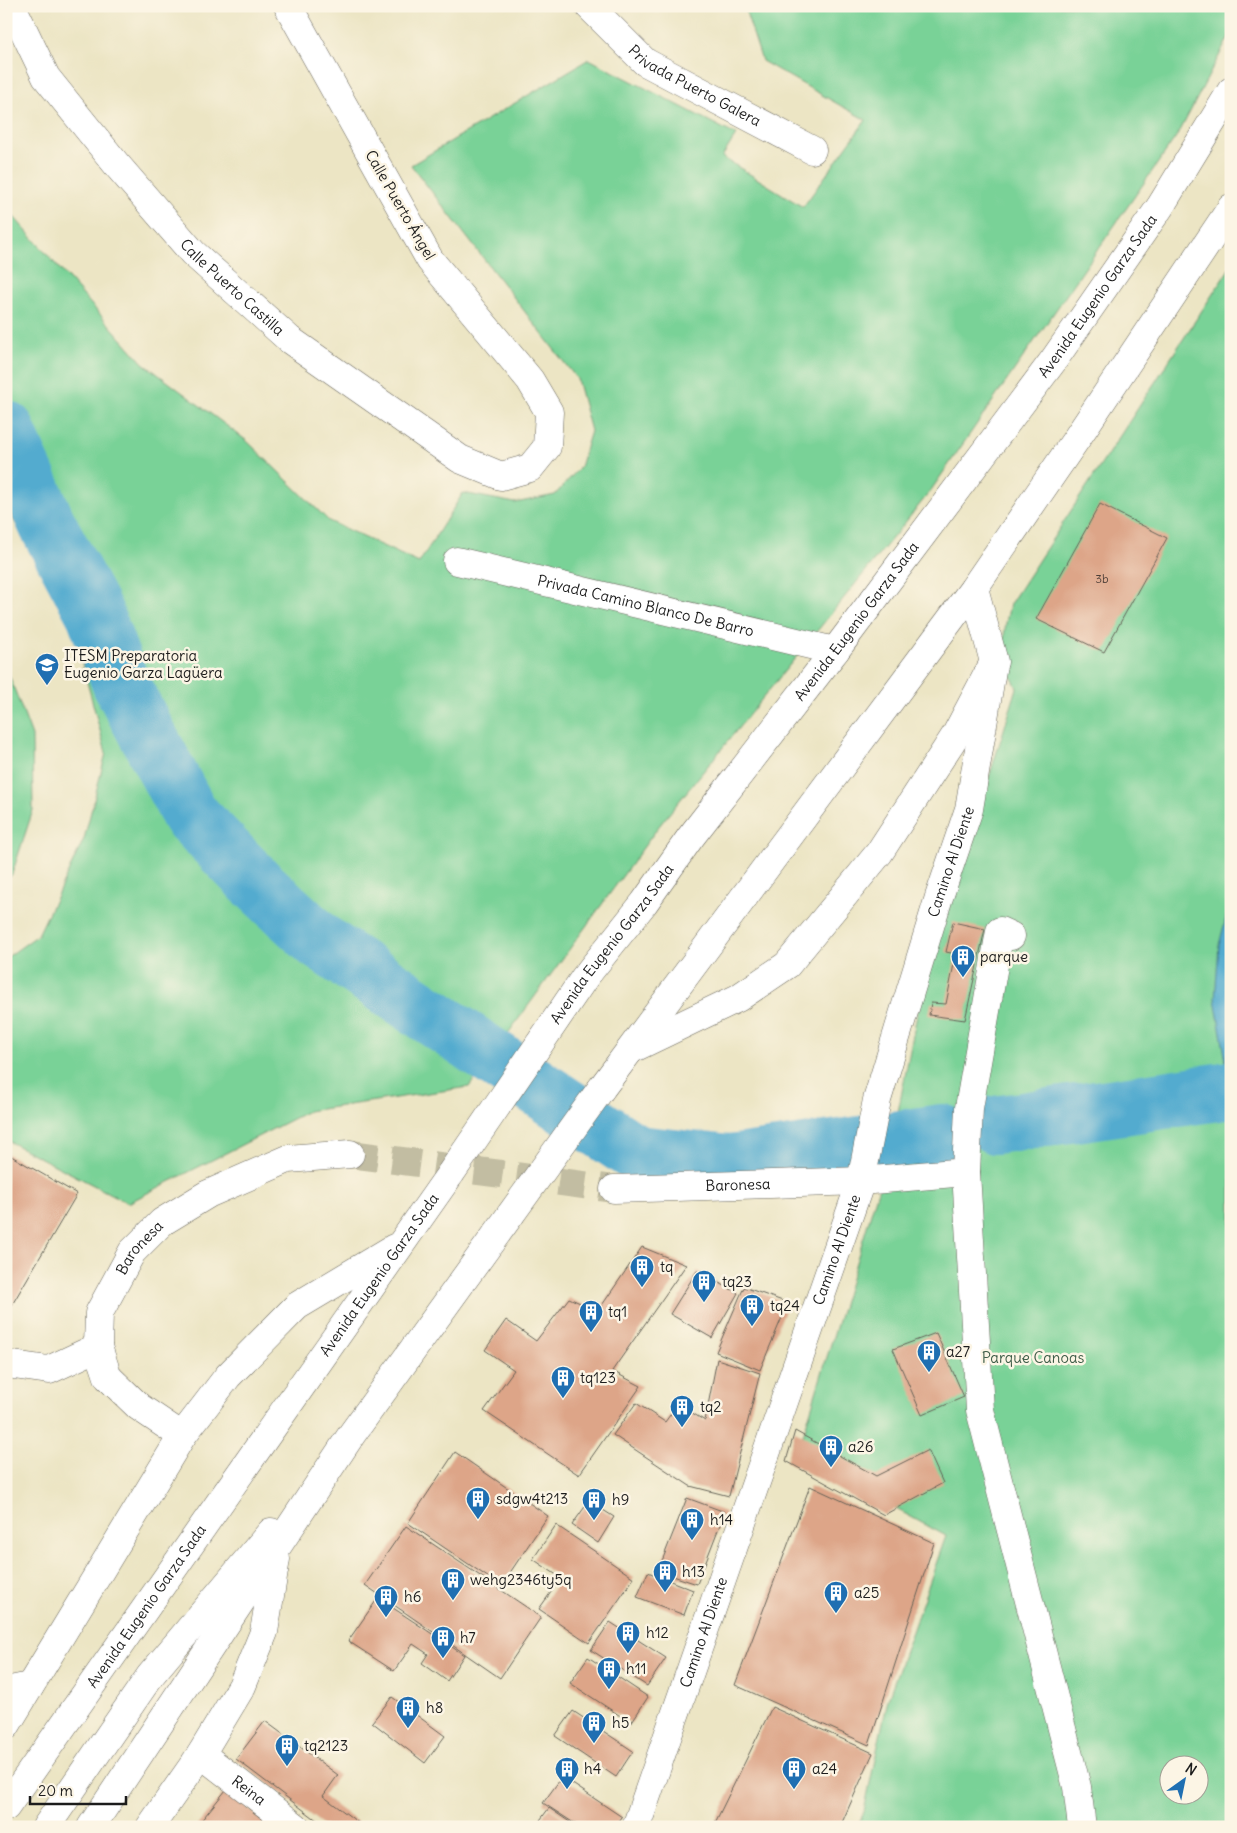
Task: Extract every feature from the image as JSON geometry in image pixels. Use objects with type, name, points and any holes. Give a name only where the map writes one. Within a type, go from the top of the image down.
[{"type":"main road","name":"Calle Puerto Castilla","points":[[12,6],[46,77],[117,165],[193,253],[276,328],[298,346],[460,459],[501,476],[530,468]]},
{"type":"main road","name":"Calle Puerto Ángel","points":[[288,6],[430,260],[530,380],[548,412],[547,447],[530,468]]},
{"type":"main road","name":"Privada Puerto Galera","points":[[589,6],[645,62],[812,150]]},
{"type":"main road","name":"Avenida Eugenio Garza Sada","points":[[6,1807],[404,1242],[585,977],[644,903],[690,838],[835,651],[1052,360],[1160,207],[1231,91]]},
{"type":"main road","points":[[91,1827],[277,1550],[352,1434],[629,1050],[974,588],[1083,430],[1231,208]]},
{"type":"main road","name":"Privada Camino Blanco De Barro","points":[[457,561],[835,651]]},
{"type":"main road","points":[[629,1050],[738,998],[787,965],[879,853],[955,736],[994,662],[974,588]]},
{"type":"main road","name":"Camino Al Diente","points":[[636,1827],[862,1180],[877,1100],[939,897],[970,809],[994,662]]},
{"type":"main road","points":[[1011,936],[1000,931],[969,1108],[966,1172],[980,1410],[1077,1787],[1082,1827]]},
{"type":"main road","name":"Baronesa","points":[[182,1436],[139,1407],[108,1376],[98,1348],[100,1313],[132,1252],[162,1222],[208,1194],[288,1159],[350,1154]]},
{"type":"main road","name":"Baronesa","points":[[614,1190],[862,1180],[966,1172]]},
{"type":"main road","points":[[6,1726],[18,1689],[182,1436],[228,1376],[297,1306],[404,1242]]},
{"type":"main road","points":[[6,1364],[49,1370],[98,1348]]},
{"type":"main road","points":[[46,1827],[150,1676],[352,1434]]},
{"type":"main road","points":[[150,1827],[201,1754],[242,1686],[264,1632],[277,1550]]},
{"type":"main road","name":"Reina","points":[[201,1754],[296,1827]]},
{"type":"green space","points":[[744,6],[1231,6],[1231,33],[1180,131],[929,493],[659,826],[469,1087],[308,1111],[128,1203],[6,1140],[6,958],[38,935],[84,839],[106,753],[70,618],[6,507],[6,208],[143,363],[247,441],[329,521],[419,563],[463,493],[515,503],[555,495],[580,467],[591,431],[577,379],[411,165],[589,59],[736,135],[722,157],[803,207],[866,120],[762,61]]},
{"type":"green space","name":"Parque Canoas","points":[[1231,266],[1231,1827],[857,1827],[864,1811],[888,1699],[946,1536],[797,1455],[891,1148],[921,994],[1017,688],[1005,656],[1005,628],[1010,604]]},
{"type":"green space","points":[[6,667],[32,736],[33,810],[12,874],[6,882]]},
{"type":"water","points":[[1231,724],[1231,1090],[1215,999],[1219,945],[1228,910]]},
{"type":"building","points":[[1100,504],[1167,538],[1104,652],[1036,619]]},
{"type":"building","name":"parque","points":[[953,922],[985,929],[965,1020],[929,1015],[931,1003],[946,1004],[956,954],[946,952]]},
{"type":"building","points":[[6,1153],[77,1194],[6,1315]]},
{"type":"building","name":"tq123","points":[[642,1247],[686,1265],[612,1371],[641,1386],[579,1475],[484,1411],[514,1370],[485,1350],[506,1320],[536,1341],[569,1298],[598,1311]]},
{"type":"building","name":"tq23","points":[[697,1271],[738,1293],[712,1338],[670,1314]]},
{"type":"building","name":"tq24","points":[[744,1287],[788,1303],[760,1370],[716,1352]]},
{"type":"building","name":"a27","points":[[936,1333],[964,1397],[922,1415],[893,1349]]},
{"type":"building","name":"tq2","points":[[717,1359],[760,1373],[729,1496],[690,1486],[613,1435],[636,1403],[665,1422],[678,1404],[705,1421]]},
{"type":"building","name":"a26","points":[[795,1431],[876,1476],[928,1450],[943,1483],[884,1515],[786,1461]]},
{"type":"building","name":"sdgw4t213","points":[[455,1452],[548,1516],[501,1586],[408,1523]]},
{"type":"building","name":"a25","points":[[810,1486],[934,1543],[869,1745],[735,1685]]},
{"type":"building","name":"h14","points":[[687,1498],[725,1512],[697,1584],[658,1571]]},
{"type":"building","name":"h9","points":[[589,1501],[614,1517],[598,1543],[572,1525]]},
{"type":"building","points":[[556,1525],[634,1578],[589,1643],[539,1609],[561,1578],[533,1559]]},
{"type":"building","name":"wehg2346ty5q","points":[[406,1526],[541,1617],[500,1678],[365,1585]]},
{"type":"building","name":"h13","points":[[648,1572],[693,1590],[684,1615],[637,1597]]},
{"type":"building","name":"h6","points":[[378,1598],[464,1655],[447,1681],[422,1663],[428,1654],[413,1644],[394,1671],[348,1641]]},
{"type":"building","name":"h12","points":[[610,1622],[666,1658],[647,1686],[591,1650]]},
{"type":"building","name":"h11","points":[[588,1657],[648,1697],[631,1723],[570,1683]]},
{"type":"building","name":"h8","points":[[392,1697],[445,1736],[425,1763],[372,1722]]},
{"type":"building","name":"a24","points":[[772,1707],[873,1753],[840,1827],[713,1827]]},
{"type":"building","name":"h5","points":[[573,1711],[633,1751],[616,1777],[555,1736]]},
{"type":"building","name":"tq2123","points":[[265,1721],[338,1775],[323,1796],[364,1827],[326,1827],[236,1759]]},
{"type":"building","name":"h4","points":[[562,1777],[622,1817],[615,1827],[580,1827],[543,1803]]},
{"type":"building","points":[[226,1790],[272,1827],[196,1827]]},
{"type":"building","points":[[549,1808],[577,1827],[535,1827]]},
{"type":"waterway","points":[[6,430],[47,524],[95,614],[121,684],[190,815],[253,880],[319,941],[637,1154],[730,1164],[942,1133]]},
{"type":"waterway","points":[[995,1125],[1231,1090]]},
{"type":"tunnel","points":[[350,1154],[614,1189]]},
{"type":"place","name":"ITESM Preparatoria Eugenio Garza Lagüera","points":[[47,686]]},
{"type":"place","name":"parque","points":[[963,978]]},
{"type":"place","name":"tq","points":[[642,1288]]},
{"type":"place","name":"tq23","points":[[704,1303]]},
{"type":"place","name":"tq24","points":[[752,1327]]},
{"type":"place","name":"tq1","points":[[591,1333]]},
{"type":"place","name":"a27","points":[[929,1373]]},
{"type":"place","name":"tq123","points":[[563,1399]]},
{"type":"place","name":"tq2","points":[[682,1428]]},
{"type":"place","name":"a26","points":[[831,1468]]},
{"type":"place","name":"sdgw4t213","points":[[478,1520]]},
{"type":"place","name":"h9","points":[[594,1521]]},
{"type":"place","name":"h14","points":[[692,1541]]},
{"type":"place","name":"h13","points":[[665,1593]]},
{"type":"place","name":"wehg2346ty5q","points":[[453,1601]]},
{"type":"place","name":"a25","points":[[836,1614]]},
{"type":"place","name":"h6","points":[[386,1618]]},
{"type":"place","name":"h12","points":[[628,1654]]},
{"type":"place","name":"h7","points":[[443,1659]]},
{"type":"place","name":"h11","points":[[609,1690]]},
{"type":"place","name":"h8","points":[[408,1729]]},
{"type":"place","name":"h5","points":[[594,1744]]},
{"type":"place","name":"tq2123","points":[[287,1767]]},
{"type":"place","name":"h4","points":[[567,1790]]},
{"type":"place","name":"a24","points":[[794,1790]]}]
